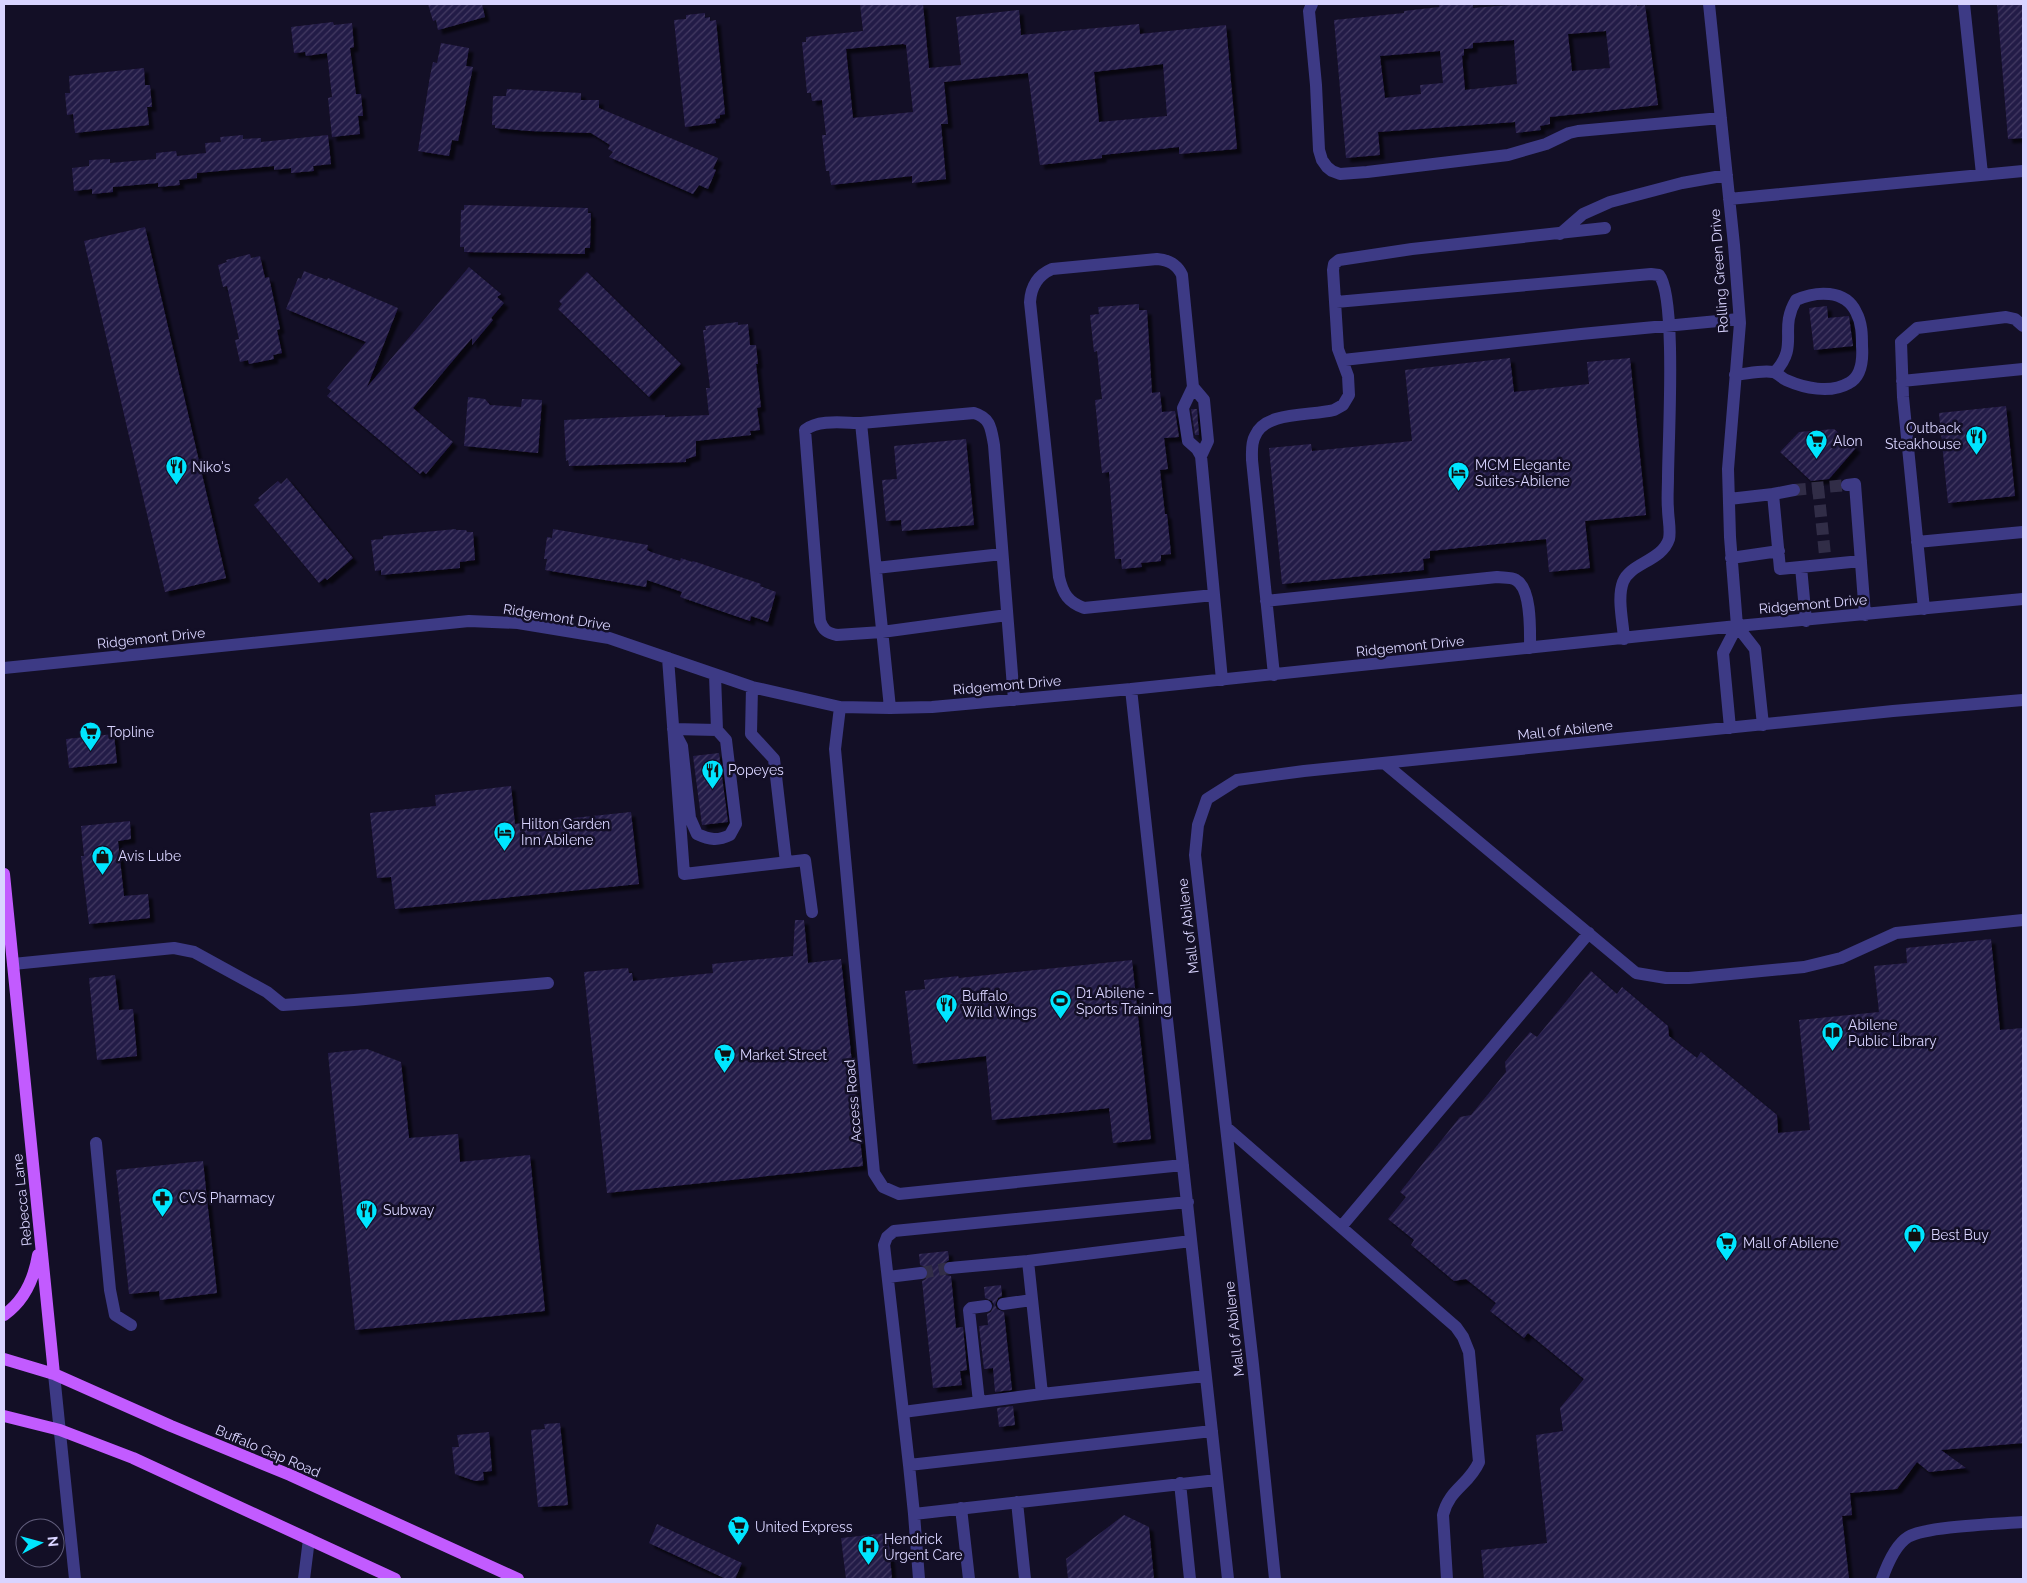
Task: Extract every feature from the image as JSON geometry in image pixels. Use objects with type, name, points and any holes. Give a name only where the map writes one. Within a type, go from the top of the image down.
[{"type":"main road","name":"Rebecca Lane","points":[[4,874],[54,1374]]},
{"type":"main road","points":[[4,1315],[14,1308],[27,1289],[35,1272],[41,1240]]},
{"type":"main road","name":"Buffalo Gap Road","points":[[4,1359],[54,1374],[290,1475],[518,1579]]},
{"type":"main road","points":[[4,1416],[60,1430],[133,1458],[395,1579]]},
{"type":"street","points":[[1312,4],[1309,11],[1316,85],[1319,150],[1327,168],[1340,174],[1508,155],[1546,144],[1569,133],[1578,131],[1721,118]]},
{"type":"street","name":"Rolling Green Drive","points":[[1709,4],[1730,199],[1739,319],[1728,469],[1731,558],[1737,626]]},
{"type":"street","points":[[1964,4],[1982,174]]},
{"type":"street","points":[[1730,199],[2023,171]]},
{"type":"street","points":[[1560,234],[1584,214],[1610,202],[1682,183],[1727,175]]},
{"type":"street","points":[[1274,675],[1252,460],[1254,437],[1260,427],[1270,420],[1334,410],[1343,405],[1349,395],[1348,376],[1338,349],[1334,264],[1340,260],[1412,249],[1605,228]]},
{"type":"street","points":[[1201,456],[1208,441],[1204,400],[1194,387],[1182,275],[1179,268],[1157,259],[1052,269],[1039,277],[1031,292],[1030,302],[1058,568],[1062,590],[1068,600],[1084,608],[1214,595]]},
{"type":"street","points":[[1336,302],[1651,274],[1660,275],[1663,280],[1669,325],[1669,538],[1664,548],[1629,574],[1623,581],[1621,592],[1624,639]]},
{"type":"street","points":[[1735,376],[1774,372],[1783,378],[1810,387],[1828,389],[1850,383],[1862,366],[1862,334],[1856,310],[1838,296],[1826,293],[1815,293],[1796,300],[1788,318],[1788,352],[1774,372]]},
{"type":"street","points":[[1924,609],[1902,381],[1901,342],[1907,334],[1917,328],[2006,317],[2014,319],[2023,326]]},
{"type":"street","points":[[1343,360],[1739,319]]},
{"type":"street","points":[[1902,381],[2023,369]]},
{"type":"street","points":[[1194,387],[1183,408],[1188,441],[1197,449],[1201,456],[1222,680]]},
{"type":"street","points":[[1007,615],[882,632],[837,635],[830,634],[823,629],[820,621],[805,430],[819,424],[861,423],[974,413],[982,416],[989,423],[994,445],[1014,700]]},
{"type":"street","points":[[861,423],[890,708]]},
{"type":"street","points":[[1847,485],[1855,484],[1865,615]]},
{"type":"street","points":[[1729,499],[1794,490]]},
{"type":"street","points":[[1773,494],[1780,569],[1801,567],[1825,560],[1861,562]]},
{"type":"street","points":[[1917,542],[2023,532]]},
{"type":"street","points":[[1731,558],[1779,552]]},
{"type":"street","points":[[876,568],[1002,554]]},
{"type":"street","points":[[1801,567],[1806,621]]},
{"type":"street","points":[[1266,601],[1497,577],[1515,579],[1521,584],[1528,602],[1530,648]]},
{"type":"street","name":"Ridgemont Drive","points":[[4,668],[468,621],[518,623],[609,638],[752,686],[840,708],[932,707],[1274,675],[1737,626],[2023,600]]},
{"type":"street","points":[[1730,728],[1723,653],[1737,626],[1755,649],[1763,725]]},
{"type":"street","points":[[668,658],[684,874],[805,860],[812,912]]},
{"type":"street","points":[[673,729],[682,746],[690,818],[697,834],[708,839],[720,840],[730,835],[736,824],[726,740],[717,730],[716,675]]},
{"type":"street","points":[[752,686],[751,734],[774,759],[786,862]]},
{"type":"street","points":[[1132,689],[1228,1579]]},
{"type":"street","name":"Mall of Abilene","points":[[1275,1579],[1196,855],[1198,825],[1207,799],[1237,780],[1384,763],[2023,700]]},
{"type":"street","name":"Access Road","points":[[840,708],[835,749],[874,1172],[884,1187],[899,1194],[1183,1165]]},
{"type":"street","points":[[673,729],[717,730]]},
{"type":"street","points":[[1384,763],[1636,972],[1660,977],[1689,978],[1804,967],[1841,958],[1896,933],[2023,920]]},
{"type":"street","points":[[1341,1227],[1588,933]]},
{"type":"street","points":[[13,964],[174,948],[194,952],[267,992],[283,1005],[548,983]]},
{"type":"street","points":[[1227,1128],[1456,1327],[1467,1345],[1479,1462],[1468,1480],[1451,1494],[1442,1515],[1448,1579]]},
{"type":"street","points":[[96,1143],[110,1290],[115,1315],[131,1325]]},
{"type":"street","points":[[918,1579],[914,1514],[884,1245],[887,1237],[894,1231],[1188,1202]]},
{"type":"street","points":[[950,1268],[1028,1261],[1191,1241]]},
{"type":"street","points":[[1028,1261],[1042,1394]]},
{"type":"street","points":[[888,1277],[921,1272]]},
{"type":"street","points":[[1003,1304],[1032,1300]]},
{"type":"street","points":[[979,1402],[969,1310],[986,1306]]},
{"type":"street","points":[[54,1374],[75,1579]]},
{"type":"street","points":[[903,1412],[1205,1376]]},
{"type":"street","points":[[909,1465],[1212,1431]]},
{"type":"street","points":[[914,1514],[1217,1480]]},
{"type":"street","points":[[1180,1483],[1190,1579]]},
{"type":"street","points":[[1017,1502],[1025,1579]]},
{"type":"street","points":[[961,1508],[970,1579]]},
{"type":"street","points":[[1882,1579],[1894,1552],[1908,1537],[1927,1531],[2023,1522]]},
{"type":"street","points":[[304,1579],[308,1539]]},
{"type":"building","points":[[428,4],[482,4],[485,17],[438,30],[436,20],[433,21]]},
{"type":"building","points":[[860,4],[923,4],[929,68],[961,65],[956,17],[1019,10],[1021,35],[1139,24],[1140,34],[1226,25],[1237,149],[1179,154],[1179,147],[1102,155],[1102,158],[1040,165],[1028,73],[944,82],[948,124],[941,124],[946,179],[912,183],[912,176],[831,185],[829,171],[826,171],[822,135],[826,135],[822,100],[812,101],[811,93],[807,93],[802,42],[806,42],[806,37],[863,31]],"holes":[[[906,45],[913,112],[853,118],[846,49]],[[1163,64],[1167,116],[1099,122],[1094,72]]]},
{"type":"building","points":[[1439,4],[1473,4],[1473,8],[1523,4],[1645,5],[1658,105],[1550,117],[1550,124],[1540,126],[1541,130],[1516,133],[1515,122],[1378,132],[1380,155],[1346,158],[1334,20],[1404,13],[1404,11],[1439,7]],"holes":[[[1606,31],[1610,68],[1572,71],[1568,34]],[[1514,40],[1517,84],[1465,90],[1462,56],[1464,55],[1464,49],[1473,48],[1473,43]],[[1440,51],[1443,83],[1420,85],[1421,94],[1385,98],[1380,56]]]},
{"type":"building","points":[[1997,4],[2023,4],[2023,138],[2008,139]]},
{"type":"building","points":[[705,13],[705,18],[710,17],[710,21],[716,20],[725,114],[715,119],[716,123],[685,127],[674,20],[686,19],[686,15]]},
{"type":"building","points":[[333,22],[334,25],[352,23],[354,47],[350,48],[356,94],[361,94],[363,116],[358,116],[360,134],[332,137],[328,98],[332,97],[327,53],[306,56],[305,52],[294,53],[291,27]]},
{"type":"building","points":[[441,43],[469,48],[466,66],[473,67],[458,141],[452,140],[449,156],[418,151],[430,76],[433,62],[437,63]]},
{"type":"building","points":[[144,68],[145,85],[150,85],[152,107],[147,107],[149,125],[75,133],[73,114],[67,115],[65,93],[70,93],[69,76]]},
{"type":"building","points":[[507,89],[581,93],[581,100],[599,100],[599,108],[718,158],[713,169],[716,170],[708,189],[699,185],[693,194],[609,157],[613,152],[608,149],[610,145],[591,133],[495,128],[495,125],[492,125],[493,96],[506,96]]},
{"type":"building","points":[[243,135],[243,139],[261,138],[261,142],[328,135],[331,164],[313,166],[314,171],[291,173],[291,168],[274,170],[274,166],[197,173],[197,178],[179,180],[180,185],[158,187],[158,183],[113,187],[113,192],[92,194],[92,189],[74,191],[72,168],[89,166],[89,160],[110,159],[110,163],[156,159],[156,153],[176,151],[177,156],[206,153],[205,143],[221,142],[220,137]]},
{"type":"building","points":[[464,205],[588,208],[588,213],[591,213],[590,248],[585,248],[585,254],[464,252],[464,247],[460,247],[461,210],[464,210]]},
{"type":"building","points":[[145,227],[226,578],[165,592],[84,241]]},
{"type":"building","points":[[250,254],[251,258],[260,256],[265,278],[269,277],[280,329],[277,330],[282,353],[273,355],[274,359],[249,364],[248,360],[240,362],[235,340],[239,339],[227,286],[223,287],[218,265],[227,262],[226,260]]},
{"type":"building","points":[[469,267],[501,294],[497,297],[504,303],[491,318],[493,320],[472,345],[472,338],[413,408],[453,442],[426,474],[423,471],[420,474],[327,396],[331,391],[327,388],[366,342],[286,309],[298,278],[301,279],[304,271],[327,280],[328,278],[398,308],[367,387]]},
{"type":"building","points":[[587,272],[681,364],[649,397],[558,309],[562,304],[559,301]]},
{"type":"building","points":[[1139,304],[1139,310],[1147,310],[1152,393],[1160,392],[1162,412],[1175,411],[1179,437],[1164,438],[1168,469],[1160,470],[1171,554],[1161,555],[1161,561],[1141,563],[1142,567],[1122,569],[1121,559],[1115,559],[1109,472],[1102,473],[1095,400],[1102,399],[1097,351],[1094,352],[1090,315],[1099,314],[1098,307]]},
{"type":"building","points":[[1827,306],[1828,318],[1849,316],[1853,346],[1814,350],[1809,308]]},
{"type":"building","points":[[738,322],[738,325],[748,324],[750,345],[756,345],[758,364],[756,364],[761,407],[757,408],[760,430],[750,431],[751,435],[696,441],[696,456],[686,459],[686,462],[569,466],[568,460],[566,461],[564,420],[665,415],[665,417],[709,415],[706,388],[710,388],[703,330],[706,330],[705,326]]},
{"type":"building","name":"MCM Elegante Suites-Abilene","points":[[1510,358],[1514,392],[1589,384],[1587,362],[1630,358],[1646,515],[1585,521],[1590,568],[1549,572],[1546,539],[1430,551],[1430,558],[1423,559],[1424,570],[1282,584],[1269,448],[1311,444],[1312,451],[1412,441],[1405,370]]},
{"type":"building","points":[[468,397],[485,399],[490,405],[521,407],[522,399],[542,400],[538,453],[464,446]]},
{"type":"building","name":"Outback Steakhouse","points":[[2006,406],[2015,496],[1948,503],[1939,413]]},
{"type":"building","points":[[1191,409],[1197,409],[1199,435],[1195,435]]},
{"type":"building","name":"Alon","points":[[1834,429],[1856,448],[1829,479],[1811,481],[1780,452],[1799,432]]},
{"type":"building","points":[[966,439],[974,525],[902,531],[901,520],[886,521],[882,480],[897,479],[894,446]]},
{"type":"building","points":[[287,478],[353,558],[327,580],[325,578],[319,583],[254,505],[260,500],[258,498],[278,481],[281,484]]},
{"type":"building","points":[[456,529],[473,532],[475,560],[460,562],[460,568],[381,575],[381,570],[375,571],[371,540],[383,539],[383,536]]},
{"type":"building","points":[[553,529],[648,545],[647,550],[651,552],[680,561],[681,558],[693,561],[761,584],[760,586],[776,592],[768,622],[751,616],[750,621],[680,597],[682,592],[647,580],[646,587],[545,570],[547,559],[544,559],[547,537],[552,538]]},
{"type":"building","name":"Topline","points":[[114,734],[117,763],[69,768],[66,739]]},
{"type":"building","name":"Popeyes","points":[[719,753],[728,822],[702,825],[693,756]]},
{"type":"building","name":"Hilton Garden Inn Abilene","points":[[511,786],[515,824],[631,812],[639,884],[395,909],[391,877],[377,878],[370,813],[436,806],[435,795]]},
{"type":"building","name":"Avis Lube","points":[[130,821],[131,839],[118,841],[124,896],[148,894],[150,918],[89,924],[81,856],[84,856],[81,826]]},
{"type":"building","name":"Market Street","points":[[795,920],[804,920],[808,963],[841,959],[863,1166],[607,1193],[584,972],[628,968],[629,973],[632,973],[633,981],[713,973],[712,964],[793,956]]},
{"type":"building","name":"Mall of Abilene","points":[[1991,939],[2000,1030],[2023,1028],[2023,1443],[1941,1450],[1966,1468],[1929,1472],[1917,1462],[1897,1489],[1850,1493],[1852,1515],[1842,1516],[1849,1579],[1484,1579],[1481,1550],[1547,1543],[1536,1435],[1563,1431],[1560,1408],[1584,1379],[1528,1333],[1524,1338],[1490,1311],[1496,1303],[1466,1279],[1454,1281],[1411,1245],[1414,1240],[1388,1219],[1406,1197],[1400,1192],[1460,1117],[1471,1115],[1506,1072],[1505,1062],[1530,1032],[1537,1037],[1591,971],[1617,994],[1622,987],[1668,1026],[1669,1036],[1697,1058],[1701,1052],[1777,1115],[1778,1133],[1810,1130],[1799,1020],[1879,1012],[1874,966],[1907,963],[1906,948]]},
{"type":"building","name":"D1 Abilene - Sports Training","points":[[1132,960],[1151,1139],[1113,1143],[1109,1108],[992,1120],[986,1056],[913,1064],[905,991],[925,989],[924,980]]},
{"type":"building","points":[[115,975],[119,1010],[133,1009],[137,1056],[97,1060],[89,978]]},
{"type":"building","points":[[367,1049],[401,1062],[409,1138],[458,1134],[460,1162],[530,1155],[545,1311],[355,1330],[328,1053]]},
{"type":"building","name":"CVS Pharmacy","points":[[203,1161],[217,1293],[160,1300],[159,1291],[129,1294],[116,1170]]},
{"type":"building","points":[[948,1251],[949,1260],[943,1264],[942,1269],[946,1275],[951,1276],[956,1328],[963,1327],[967,1370],[960,1371],[962,1385],[933,1388],[922,1281],[926,1279],[929,1273],[927,1268],[920,1265],[919,1254]]},
{"type":"building","points":[[1001,1285],[1002,1296],[998,1298],[995,1305],[997,1309],[1004,1312],[1012,1390],[995,1392],[993,1368],[984,1369],[979,1326],[988,1325],[987,1314],[991,1312],[994,1305],[992,1301],[985,1298],[984,1287]]},
{"type":"building","points":[[1013,1406],[1015,1425],[999,1427],[997,1408]]},
{"type":"building","points":[[560,1423],[568,1505],[538,1507],[531,1430],[545,1429],[544,1424]]},
{"type":"building","points":[[489,1432],[492,1471],[483,1472],[484,1480],[475,1481],[455,1474],[452,1447],[459,1447],[457,1435]]},
{"type":"building","points":[[1124,1515],[1149,1527],[1154,1579],[1068,1579],[1066,1559]]},
{"type":"building","points":[[657,1524],[742,1563],[735,1579],[726,1579],[649,1543]]},
{"type":"building","name":"Hendrick Urgent Care","points":[[888,1533],[892,1579],[846,1579],[841,1538]]},
{"type":"tunnel","points":[[1794,490],[1847,485]]},
{"type":"tunnel","points":[[1818,487],[1825,555]]},
{"type":"tunnel","points":[[921,1273],[950,1268]]},
{"type":"place","name":"Outback Steakhouse","points":[[1977,455]]},
{"type":"place","name":"Alon","points":[[1817,460]]},
{"type":"place","name":"Niko's","points":[[176,486]]},
{"type":"place","name":"MCM Elegante Suites-Abilene","points":[[1459,492]]},
{"type":"place","name":"Topline","points":[[91,751]]},
{"type":"place","name":"Popeyes","points":[[712,789]]},
{"type":"place","name":"Hilton Garden Inn Abilene","points":[[505,851]]},
{"type":"place","name":"Avis Lube","points":[[102,875]]},
{"type":"place","name":"D1 Abilene - Sports Training","points":[[1060,1020]]},
{"type":"place","name":"Buffalo Wild Wings","points":[[946,1023]]},
{"type":"place","name":"Abilene Public Library","points":[[1832,1052]]},
{"type":"place","name":"Market Street","points":[[724,1074]]},
{"type":"place","name":"CVS Pharmacy","points":[[163,1217]]},
{"type":"place","name":"Subway","points":[[367,1229]]},
{"type":"place","name":"Best Buy","points":[[1915,1254]]},
{"type":"place","name":"Mall of Abilene","points":[[1727,1262]]},
{"type":"place","name":"United Express","points":[[739,1546]]},
{"type":"place","name":"Hendrick Urgent Care","points":[[868,1566]]}]
